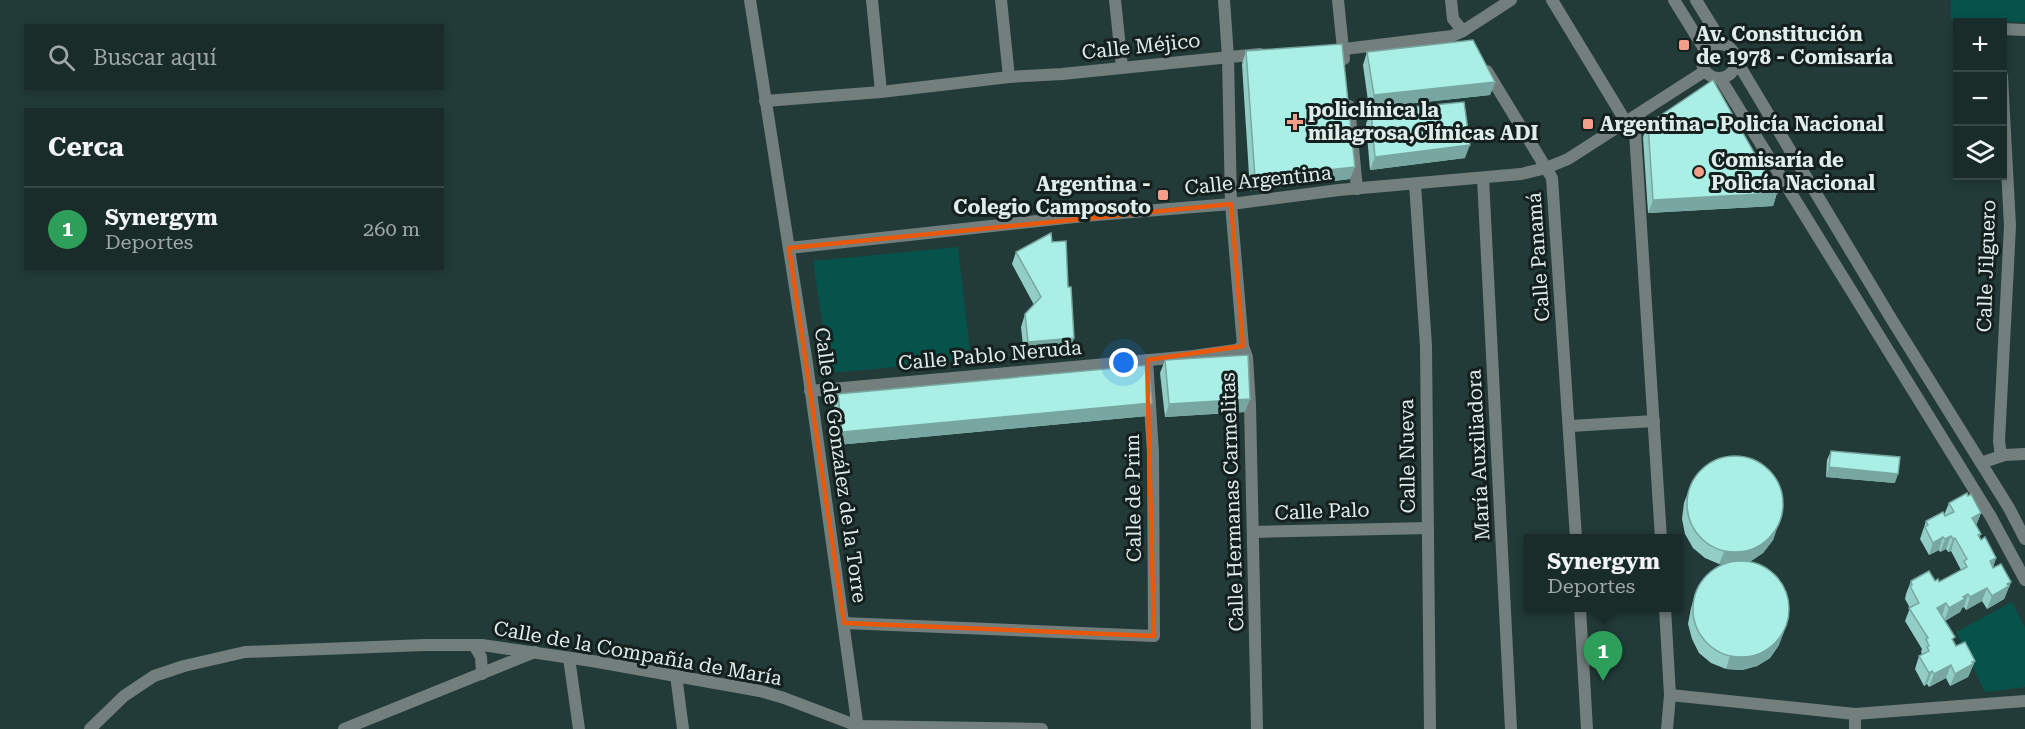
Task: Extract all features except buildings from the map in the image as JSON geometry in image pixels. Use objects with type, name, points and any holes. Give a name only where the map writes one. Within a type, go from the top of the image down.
[{"type":"street","name":"Calle de González de la Torre","points":[[750,0],[789,248],[858,728]]},
{"type":"street","points":[[872,0],[881,92]]},
{"type":"street","points":[[1001,0],[1009,77]]},
{"type":"street","points":[[1115,0],[1122,68]]},
{"type":"street","name":"Calle Hermanas Carmelitas","points":[[1224,0],[1228,57],[1231,204],[1250,405],[1257,729]]},
{"type":"street","points":[[1338,0],[1345,73]]},
{"type":"street","points":[[1451,0],[1453,19],[1466,36]]},
{"type":"street","points":[[1319,51],[1466,36],[1511,0]]},
{"type":"street","points":[[1552,0],[1630,119],[1661,534]]},
{"type":"street","points":[[1674,0],[1705,50]]},
{"type":"street","points":[[1696,0],[1723,44],[1732,50],[2025,539]]},
{"type":"street","points":[[2007,29],[2025,30]]},
{"type":"street","points":[[1723,44],[1711,45],[1705,50],[1702,60],[1705,71],[1714,78],[1730,75],[1734,70],[1736,60]]},
{"type":"street","name":"Calle Méjico","points":[[765,101],[881,92],[1009,77],[1271,53]]},
{"type":"street","name":"Calle Panamá","points":[[1480,60],[1552,178],[1576,534]]},
{"type":"street","name":"Calle Argentina","points":[[789,248],[1084,216],[1231,204],[1358,189],[1521,174],[1546,168],[1568,159],[1705,71]]},
{"type":"street","points":[[1720,78],[1991,517],[2025,580]]},
{"type":"street","points":[[1348,96],[1358,189]]},
{"type":"street","name":"Calle Jilguero","points":[[2001,456],[1999,441],[2010,226],[2005,126]]},
{"type":"street","name":"María Auxiliadora","points":[[1483,178],[1511,729]]},
{"type":"street","name":"Calle Nueva","points":[[1415,184],[1426,346],[1430,729]]},
{"type":"street","name":"Calle Pablo Neruda","points":[[810,391],[1147,360],[1236,350],[1243,346]]},
{"type":"street","name":"Calle de Prim","points":[[844,623],[1154,636],[1153,453],[1147,360]]},
{"type":"street","points":[[1570,426],[1654,421]]},
{"type":"street","points":[[1981,463],[2001,456],[2025,454]]},
{"type":"street","name":"Calle Palo","points":[[1253,532],[1428,528]]},
{"type":"street","points":[[1580,612],[1587,729]]},
{"type":"street","points":[[1665,612],[1670,695],[1667,729]]},
{"type":"street","name":"Calle de la Compañía de María","points":[[90,729],[124,696],[154,676],[205,660],[245,652],[474,645],[535,652],[676,675],[772,694],[858,728],[1042,729]]},
{"type":"street","name":"Calle de la Compañía de María","points":[[474,645],[481,657],[482,674]]},
{"type":"street","points":[[344,729],[535,652]]},
{"type":"street","points":[[569,658],[579,729]]},
{"type":"street","points":[[676,675],[682,729]]},
{"type":"street","points":[[1670,695],[1855,714],[2025,701]]},
{"type":"street","points":[[1855,714],[1855,729]]},
{"type":"highlighted area","points":[[1231,204],[1243,346],[1147,360],[1154,636],[844,623],[789,248]]},
{"type":"green space","points":[[1951,0],[2025,0],[2025,22],[2007,22],[2007,18],[1953,18],[1951,20]]},
{"type":"green space","points":[[958,247],[971,360],[830,373],[813,261]]},
{"type":"green space","points":[[2012,602],[2025,628],[2025,687],[1985,692],[1956,632]]},
{"type":"place","name":"Av. Constitución de 1978 - Comisaría","points":[[1684,45]]},
{"type":"place","name":"policlínica la milagrosa,Clínicas ADI","points":[[1295,122]]},
{"type":"place","name":"Argentina - Policía Nacional","points":[[1588,124]]},
{"type":"place","name":"Comisaría de Policía Nacional","points":[[1699,172]]},
{"type":"place","name":"Argentina - Colegio Camposoto","points":[[1163,195]]},
{"type":"place","name":"Synergym","points":[[1603,681]]}]
